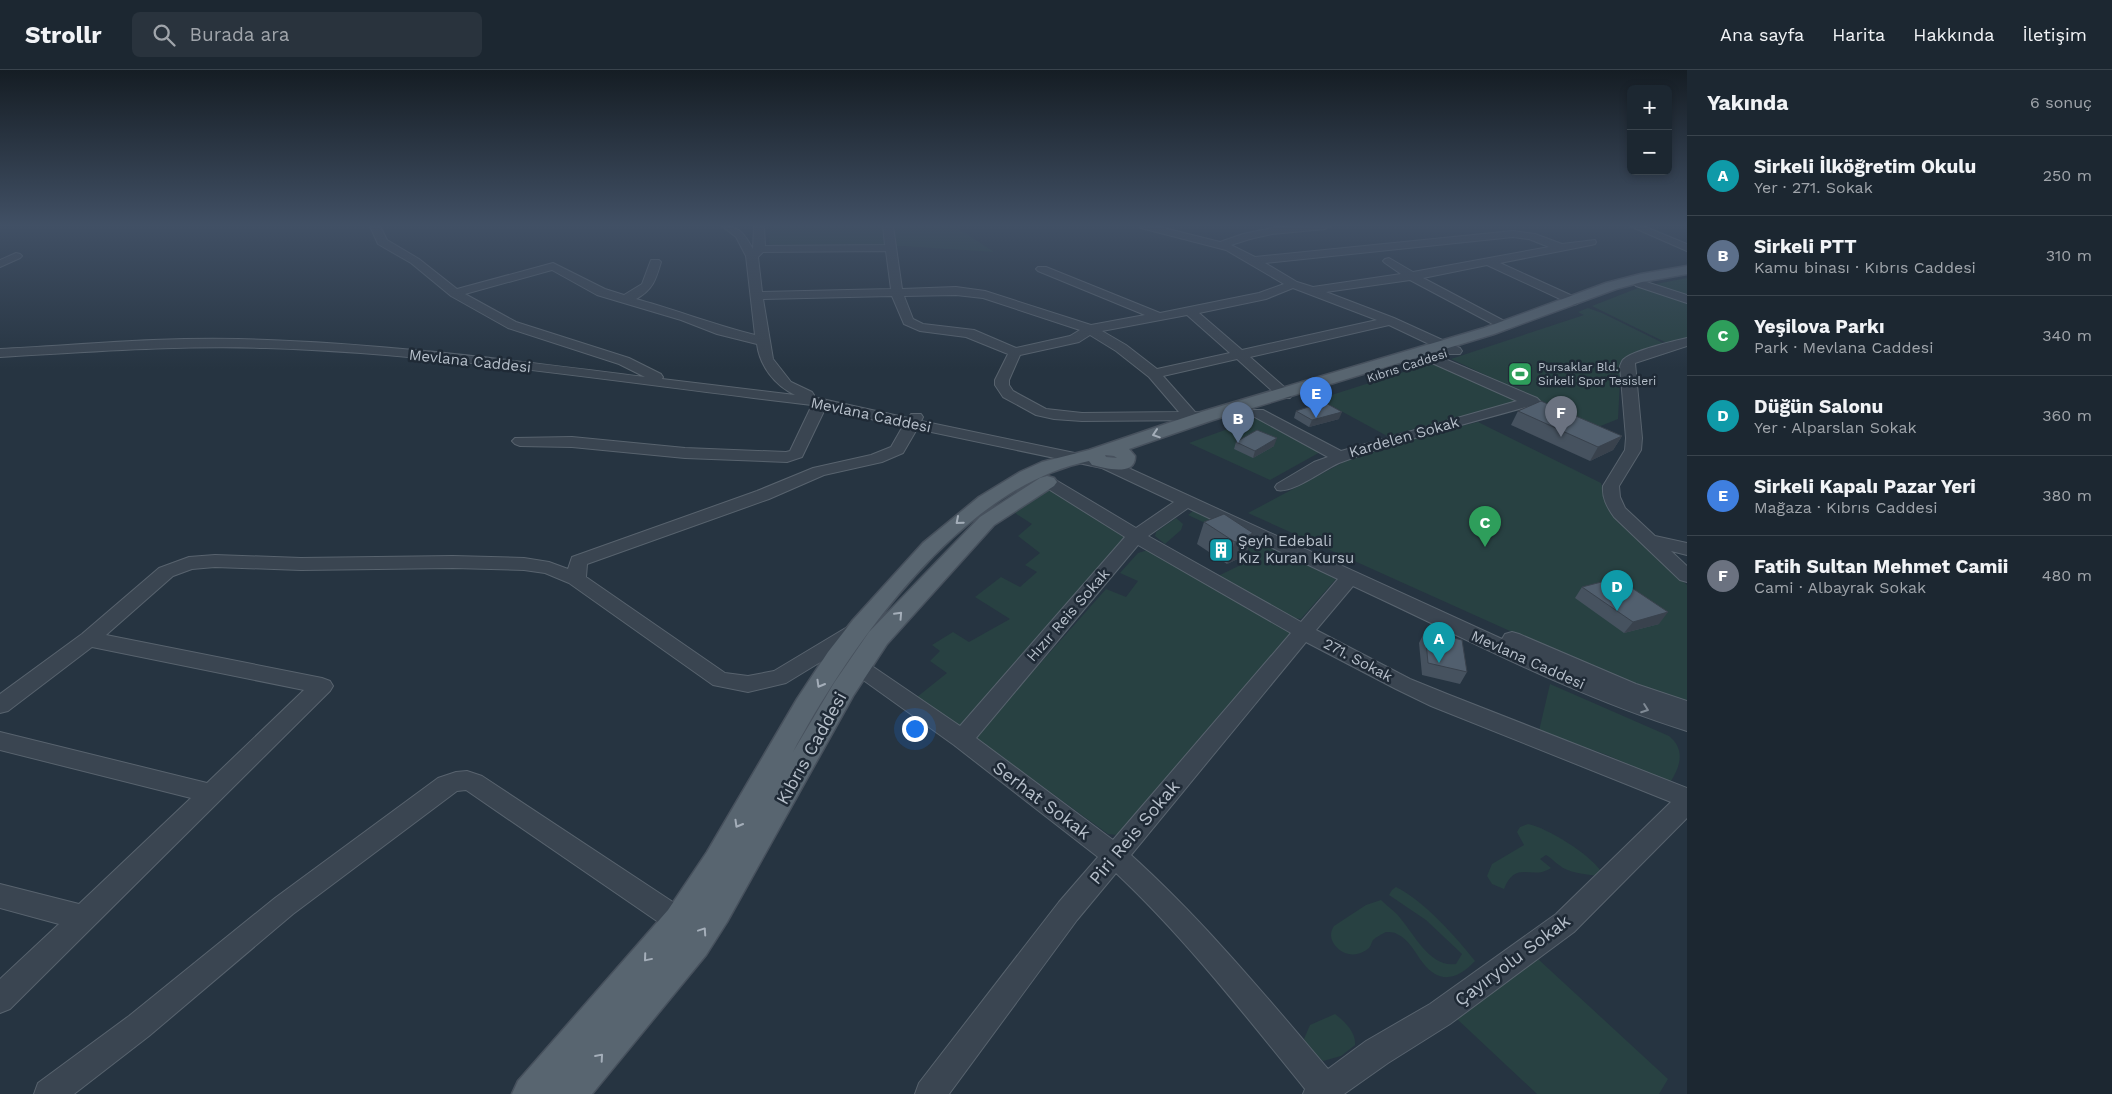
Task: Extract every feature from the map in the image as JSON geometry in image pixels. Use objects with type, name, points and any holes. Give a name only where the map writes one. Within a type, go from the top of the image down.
[{"type":"main road","points":[[1449,348],[1629,280],[1665,274]]},
{"type":"main road","name":"Kıbrıs Caddesi","points":[[568,1094],[694,944],[716,912],[839,697],[859,667],[867,634],[987,521],[1032,490],[1082,469],[1102,456],[1258,413],[1426,355],[1542,322],[1640,284],[1687,275]]},
{"type":"main road","points":[[531,1094],[679,920],[714,867],[824,677],[867,634],[890,590],[964,517],[1011,485],[1044,468],[1102,456],[1207,416],[1426,355]]},
{"type":"street","points":[[431,274],[455,293],[512,326],[624,361],[648,372],[663,382]]},
{"type":"street","points":[[455,293],[525,274]]},
{"type":"street","points":[[567,274],[601,292],[686,317],[722,332],[762,341]]},
{"type":"street","points":[[626,299],[644,291],[648,287],[652,274]]},
{"type":"street","points":[[520,441],[572,442],[685,453],[786,457],[796,454],[821,402],[786,385],[766,359],[756,296],[756,274]]},
{"type":"street","points":[[894,274],[896,292],[906,318],[911,323],[920,327],[969,333],[1014,352],[1074,339],[1090,328],[1190,311],[1262,296],[1293,284]]},
{"type":"street","points":[[1054,274],[1158,316]]},
{"type":"street","points":[[1275,274],[1293,284],[1390,321],[1449,348]]},
{"type":"street","points":[[1408,274],[1504,326]]},
{"type":"street","points":[[1311,291],[1423,274]]},
{"type":"street","points":[[1515,274],[1574,301]]},
{"type":"street","points":[[1640,284],[1687,299]]},
{"type":"street","points":[[756,296],[976,292],[1090,328],[1121,348],[1154,374],[1191,416]]},
{"type":"street","points":[[1190,311],[1239,356],[1285,394]]},
{"type":"street","points":[[1154,374],[1390,321]]},
{"type":"street","name":"Mevlana Caddesi","points":[[0,353],[192,344],[268,344],[403,354],[663,382],[821,402],[833,407],[914,420],[1102,456],[1185,502],[1349,578],[1597,691],[1687,723]]},
{"type":"street","points":[[1687,354],[1680,344],[1633,359],[1628,364],[1633,450],[1611,486],[1612,498],[1620,514],[1687,576]]},
{"type":"street","points":[[1014,352],[1002,380],[1004,390],[1041,412],[1082,417],[1207,416]]},
{"type":"street","points":[[1426,355],[1548,409]]},
{"type":"street","name":"Kardelen Sokak","points":[[1283,487],[1320,465],[1340,456],[1386,441],[1532,401]]},
{"type":"street","points":[[1258,413],[1340,456]]},
{"type":"street","points":[[576,579],[578,560],[763,495],[819,471],[876,459],[897,450],[914,420],[1102,456],[1195,494],[1620,686],[1687,709]]},
{"type":"street","points":[[1616,442],[1633,450]]},
{"type":"street","name":"271. Sokak","points":[[1048,482],[1136,536],[1302,631],[1388,676],[1439,700],[1630,774],[1687,800]]},
{"type":"street","name":"Hızır Reis Sokak","points":[[962,739],[1136,536],[1185,502]]},
{"type":"street","points":[[1650,540],[1687,549]]},
{"type":"street","points":[[0,705],[89,639],[166,572],[196,562],[524,564],[549,568],[576,579],[720,680],[748,684],[779,678],[867,634]]},
{"type":"street","name":"Piri Reis Sokak","points":[[930,1094],[1068,911],[1302,631],[1349,578]]},
{"type":"street","points":[[0,999],[322,686],[89,639]]},
{"type":"street","name":"Serhat Sokak","points":[[859,667],[962,739],[1114,855],[1152,890],[1217,959],[1321,1091]]},
{"type":"street","points":[[0,742],[213,794]]},
{"type":"street","points":[[49,1094],[139,1026],[284,906],[446,785],[453,782],[466,780],[474,783],[679,920]]},
{"type":"street","name":"Çayıryolu Sokak","points":[[1321,1091],[1377,1052],[1440,1014],[1565,923],[1687,800]]},
{"type":"street","points":[[0,896],[84,918]]},
{"type":"green space","points":[[1687,278],[1687,296],[1654,286],[1656,284]]},
{"type":"green space","points":[[1638,288],[1646,288],[1687,301],[1687,339],[1669,344],[1592,306]]},
{"type":"green space","points":[[1588,308],[1665,344],[1621,361],[1618,419],[1598,427],[1451,359],[1584,315],[1578,312]]},
{"type":"green space","points":[[1432,363],[1520,401],[1387,436],[1319,399]]},
{"type":"green space","points":[[1258,418],[1322,451],[1270,480],[1189,443]]},
{"type":"green space","points":[[1478,422],[1601,483],[1607,506],[1614,517],[1687,585],[1687,702],[1654,692],[1521,636],[1248,513],[1359,454],[1412,438]]},
{"type":"green space","points":[[1050,488],[1130,536],[959,727],[917,697],[947,673],[930,661],[940,651],[932,645],[953,632],[969,642],[1010,619],[975,597],[1001,577],[1020,587],[1037,572],[1025,565],[1040,553],[1018,536],[1032,524],[1015,513]]},
{"type":"green space","points":[[1193,511],[1336,579],[1301,619],[1292,618],[1218,576],[1257,557],[1238,541],[1240,539],[1188,515]]},
{"type":"green space","points":[[1176,518],[1183,524],[1181,530],[1165,544],[1155,536],[1156,532]]},
{"type":"green space","points":[[1148,550],[1293,632],[1125,831],[1116,835],[1108,834],[977,739],[977,735],[1106,589],[1126,597],[1138,581],[1120,573],[1138,553]]},
{"type":"green space","points":[[1550,684],[1669,736],[1677,746],[1680,757],[1671,781],[1665,781],[1607,755],[1539,731]]},
{"type":"green space","points":[[1528,824],[1536,826],[1568,843],[1587,857],[1601,871],[1597,876],[1582,874],[1563,868],[1546,855],[1540,859],[1551,868],[1537,873],[1525,872],[1514,875],[1504,889],[1492,884],[1487,876],[1492,864],[1524,845],[1517,832],[1520,827]]},
{"type":"green space","points":[[1396,887],[1428,910],[1449,931],[1475,961],[1469,967],[1456,975],[1442,977],[1429,970],[1402,937],[1390,932],[1386,932],[1373,940],[1369,948],[1360,953],[1350,954],[1337,948],[1331,937],[1334,926],[1366,905],[1381,900],[1399,916],[1431,956],[1447,964],[1456,964],[1462,954],[1426,920],[1389,895]]},
{"type":"green space","points":[[1538,959],[1668,1079],[1659,1094],[1537,1094],[1457,1019]]},
{"type":"green space","points":[[1335,1014],[1352,1032],[1355,1045],[1341,1056],[1323,1061],[1312,1051],[1304,1039],[1310,1025]]},
{"type":"building","points":[[1541,401],[1622,436],[1598,447],[1518,411]]},
{"type":"building","points":[[1324,402],[1342,412],[1312,420],[1296,411]]},
{"type":"building","points":[[1257,430],[1277,438],[1255,451],[1236,442]]},
{"type":"building","points":[[1224,514],[1253,533],[1235,542],[1204,522]]},
{"type":"building","points":[[1617,578],[1668,612],[1633,622],[1582,587]]},
{"type":"building","points":[[1425,631],[1462,640],[1467,672],[1428,663]]},
{"type":"place","name":"Pursaklar Bld. Sirkeli Spor Tesisleri","points":[[1520,374]]},
{"type":"place","name":"Sirkeli Kapalı Pazar Yeri","points":[[1316,418]]},
{"type":"place","name":"Fatih Sultan Mehmet Camii","points":[[1561,437]]},
{"type":"place","name":"Sirkeli PTT","points":[[1238,443]]},
{"type":"place","name":"Yeşilova Parkı","points":[[1485,547]]},
{"type":"place","name":"Şeyh Edebali Kız Kuran Kursu","points":[[1221,550]]},
{"type":"place","name":"Düğün Salonu","points":[[1617,611]]},
{"type":"place","name":"Sirkeli İlköğretim Okulu","points":[[1439,663]]}]
